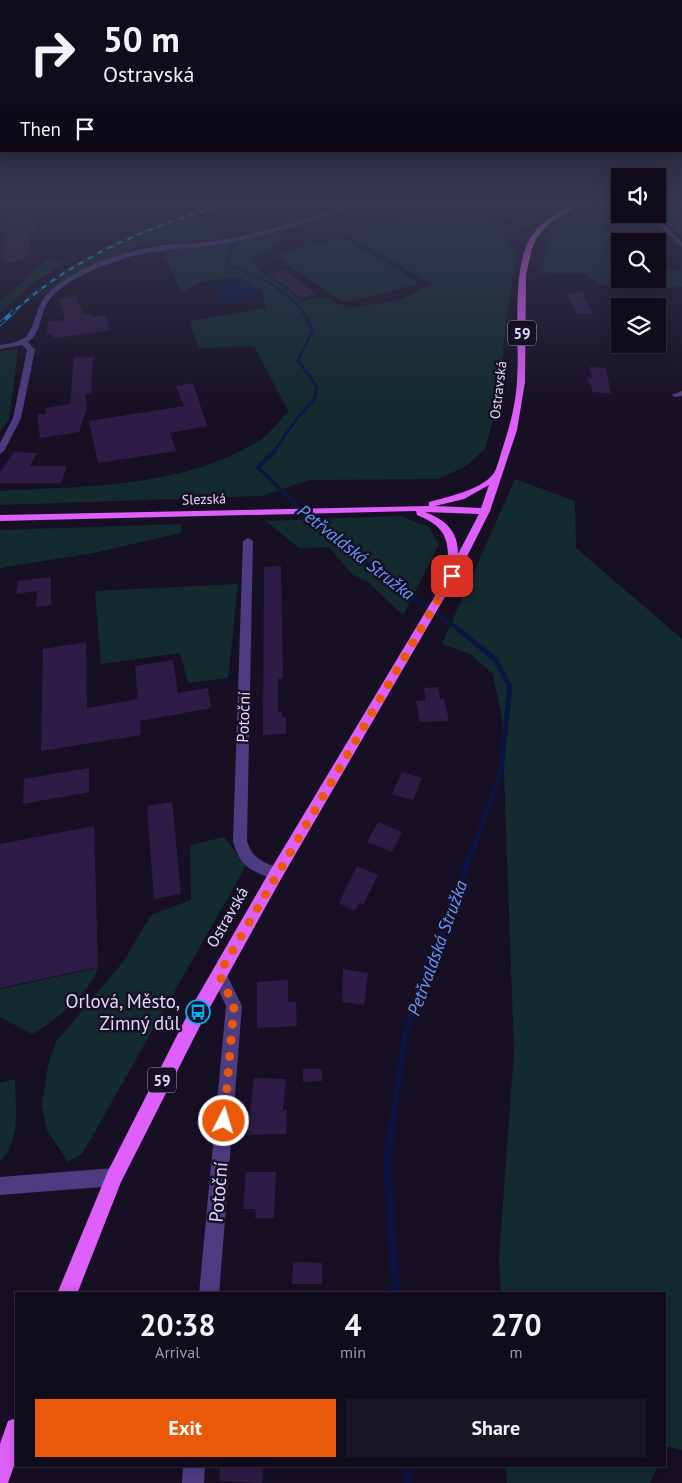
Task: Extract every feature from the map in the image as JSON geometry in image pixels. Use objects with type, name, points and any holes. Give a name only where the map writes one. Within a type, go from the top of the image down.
[{"type":"main road","name":"Ostravská","points":[[485,511],[513,430],[521,382],[524,271]]},
{"type":"main road","points":[[408,508],[468,495],[480,488],[500,471]]},
{"type":"main road","name":"Slezská","points":[[408,508],[436,519],[451,533],[454,542],[452,576]]},
{"type":"main road","name":"Slezská","points":[[0,518],[408,508],[485,511]]},
{"type":"main road","name":"59","points":[[452,576],[485,511]]},
{"type":"main road","name":"Ostravská","points":[[69,1292],[114,1177],[157,1089],[276,874],[452,576]]},
{"type":"main road","points":[[0,1476],[15,1433]]},
{"type":"street","points":[[0,347],[23,342],[35,333],[43,303],[56,290],[89,271]]},
{"type":"street","points":[[0,451],[17,418],[31,350],[23,342]]},
{"type":"street","name":"Potoční","points":[[248,541],[240,841],[243,854],[252,865],[276,874]]},
{"type":"street","name":"Potoční","points":[[209,1292],[234,1006],[219,974]]},
{"type":"street","points":[[0,1186],[114,1177]]},
{"type":"street","points":[[192,1483],[194,1467]]},
{"type":"green space","points":[[34,271],[51,271],[33,283],[0,313],[0,302]]},
{"type":"green space","points":[[72,271],[82,271],[70,277],[32,299]]},
{"type":"green space","points":[[171,271],[260,271],[303,301],[323,297],[349,308],[400,300],[432,284],[410,271],[514,271],[506,323],[498,403],[485,449],[466,466],[438,479],[310,480],[262,496],[0,505],[0,491],[133,482],[198,468],[229,456],[259,441],[271,431],[288,411],[254,346],[198,348],[190,321],[266,308],[262,290],[237,277],[200,282],[182,294]]},
{"type":"green space","points":[[297,271],[400,271],[420,283],[345,303]]},
{"type":"green space","points":[[540,271],[611,271],[611,285],[599,285],[587,274],[539,273]]},
{"type":"green space","points":[[666,271],[682,271],[682,287],[666,287]]},
{"type":"green space","points":[[18,350],[9,419],[0,432],[0,351]]},
{"type":"green space","points":[[515,479],[575,501],[576,548],[682,639],[682,1450],[666,1446],[666,1292],[501,1292],[499,1258],[514,1052],[502,718],[493,674],[470,654],[442,644]]},
{"type":"green space","points":[[401,516],[429,527],[439,545],[403,615],[368,582],[353,575],[329,547],[299,548],[266,521]]},
{"type":"green space","points":[[182,524],[181,533],[93,553],[0,568],[0,530]]},
{"type":"green space","points":[[238,584],[228,678],[188,683],[180,653],[101,664],[95,591]]},
{"type":"green space","points":[[224,837],[246,866],[82,1154],[68,1162],[47,1130],[42,1105],[48,1065],[56,1042],[123,962],[151,915],[191,900],[190,845]]},
{"type":"green space","points":[[98,968],[88,986],[71,1006],[32,1034],[0,1017],[0,989]]},
{"type":"green space","points":[[15,1079],[16,1123],[12,1144],[0,1162],[0,1083]]},
{"type":"green space","points":[[506,1467],[658,1467],[650,1483],[507,1483]]},
{"type":"shaded area","points":[[236,281],[253,286],[259,297],[223,306],[219,302],[212,283]]},
{"type":"building","points":[[286,271],[317,294],[301,298],[268,274]]},
{"type":"building","points":[[582,292],[593,314],[577,314],[567,294]]},
{"type":"building","points":[[76,295],[83,314],[92,313],[93,317],[106,315],[110,330],[52,339],[53,334],[47,334],[48,322],[65,320],[59,299]]},
{"type":"building","points":[[93,357],[91,393],[85,395],[87,408],[79,432],[40,438],[37,414],[46,414],[45,408],[70,404],[74,358]]},
{"type":"building","points":[[588,367],[606,368],[611,394],[593,392],[587,378],[593,378]]},
{"type":"building","points":[[193,383],[207,426],[170,433],[176,451],[98,463],[89,421],[184,406],[176,386]]},
{"type":"building","points":[[14,452],[37,453],[30,466],[67,466],[61,483],[0,483],[0,473]]},
{"type":"building","points":[[281,566],[283,678],[278,679],[278,712],[282,712],[282,717],[286,717],[286,734],[263,735],[264,567]]},
{"type":"building","points":[[51,577],[51,605],[36,607],[37,591],[16,594],[18,581]]},
{"type":"building","points":[[86,642],[87,708],[138,699],[135,666],[173,660],[178,693],[208,688],[211,708],[140,721],[141,735],[41,751],[43,649]]},
{"type":"building","points":[[438,687],[440,699],[444,699],[449,721],[420,722],[416,701],[426,700],[424,688]]},
{"type":"building","points":[[89,768],[89,792],[23,804],[24,779]]},
{"type":"building","points":[[402,772],[422,778],[413,800],[392,794]]},
{"type":"building","points":[[172,802],[181,894],[154,899],[147,806]]},
{"type":"building","points":[[378,822],[402,832],[392,852],[367,842]]},
{"type":"building","points":[[94,826],[98,967],[0,988],[0,844]]},
{"type":"building","points":[[357,866],[378,875],[363,905],[359,903],[355,911],[339,903]]},
{"type":"building","points":[[343,969],[368,973],[364,1005],[342,1002]]},
{"type":"building","points":[[288,980],[288,1002],[296,1001],[297,1026],[257,1028],[257,982]]},
{"type":"building","points":[[303,1069],[322,1069],[322,1081],[303,1082]]},
{"type":"building","points":[[254,1078],[286,1079],[283,1110],[287,1110],[286,1134],[247,1135]]},
{"type":"building","points":[[246,1172],[276,1172],[274,1218],[255,1218],[256,1209],[243,1209]]},
{"type":"building","points":[[293,1262],[322,1263],[322,1284],[292,1284]]},
{"type":"building","points":[[220,1467],[263,1467],[262,1483],[219,1481]]},
{"type":"waterway","name":"Petřvaldská Stružka","points":[[244,271],[273,285],[289,297],[304,313]]},
{"type":"waterway","name":"Petřvaldská Stružka","points":[[273,453],[298,417],[314,400],[317,387],[298,360],[313,330],[303,312]]},
{"type":"waterway","name":"Petřvaldská Stružka","points":[[273,453],[258,467],[304,512],[380,574],[460,630]]},
{"type":"waterway","name":"Petřvaldská Stružka","points":[[458,629],[495,659],[510,686],[501,772],[472,852]]},
{"type":"waterway","name":"Petřvaldská Stružka","points":[[391,1131],[405,1036],[472,851]]},
{"type":"waterway","name":"Petřvaldská Stružka","points":[[391,1130],[387,1159],[396,1292]]},
{"type":"waterway","name":"Petřvaldská Stružka","points":[[407,1467],[408,1483]]},
{"type":"railway","points":[[12,313],[36,293],[67,271]]},
{"type":"railway","points":[[0,324],[13,312]]},
{"type":"place","name":"Orlová, Město, Zimný důl","points":[[198,1012]]},
{"type":"route","points":[[224,1121],[234,1006],[219,974],[452,576]]}]
